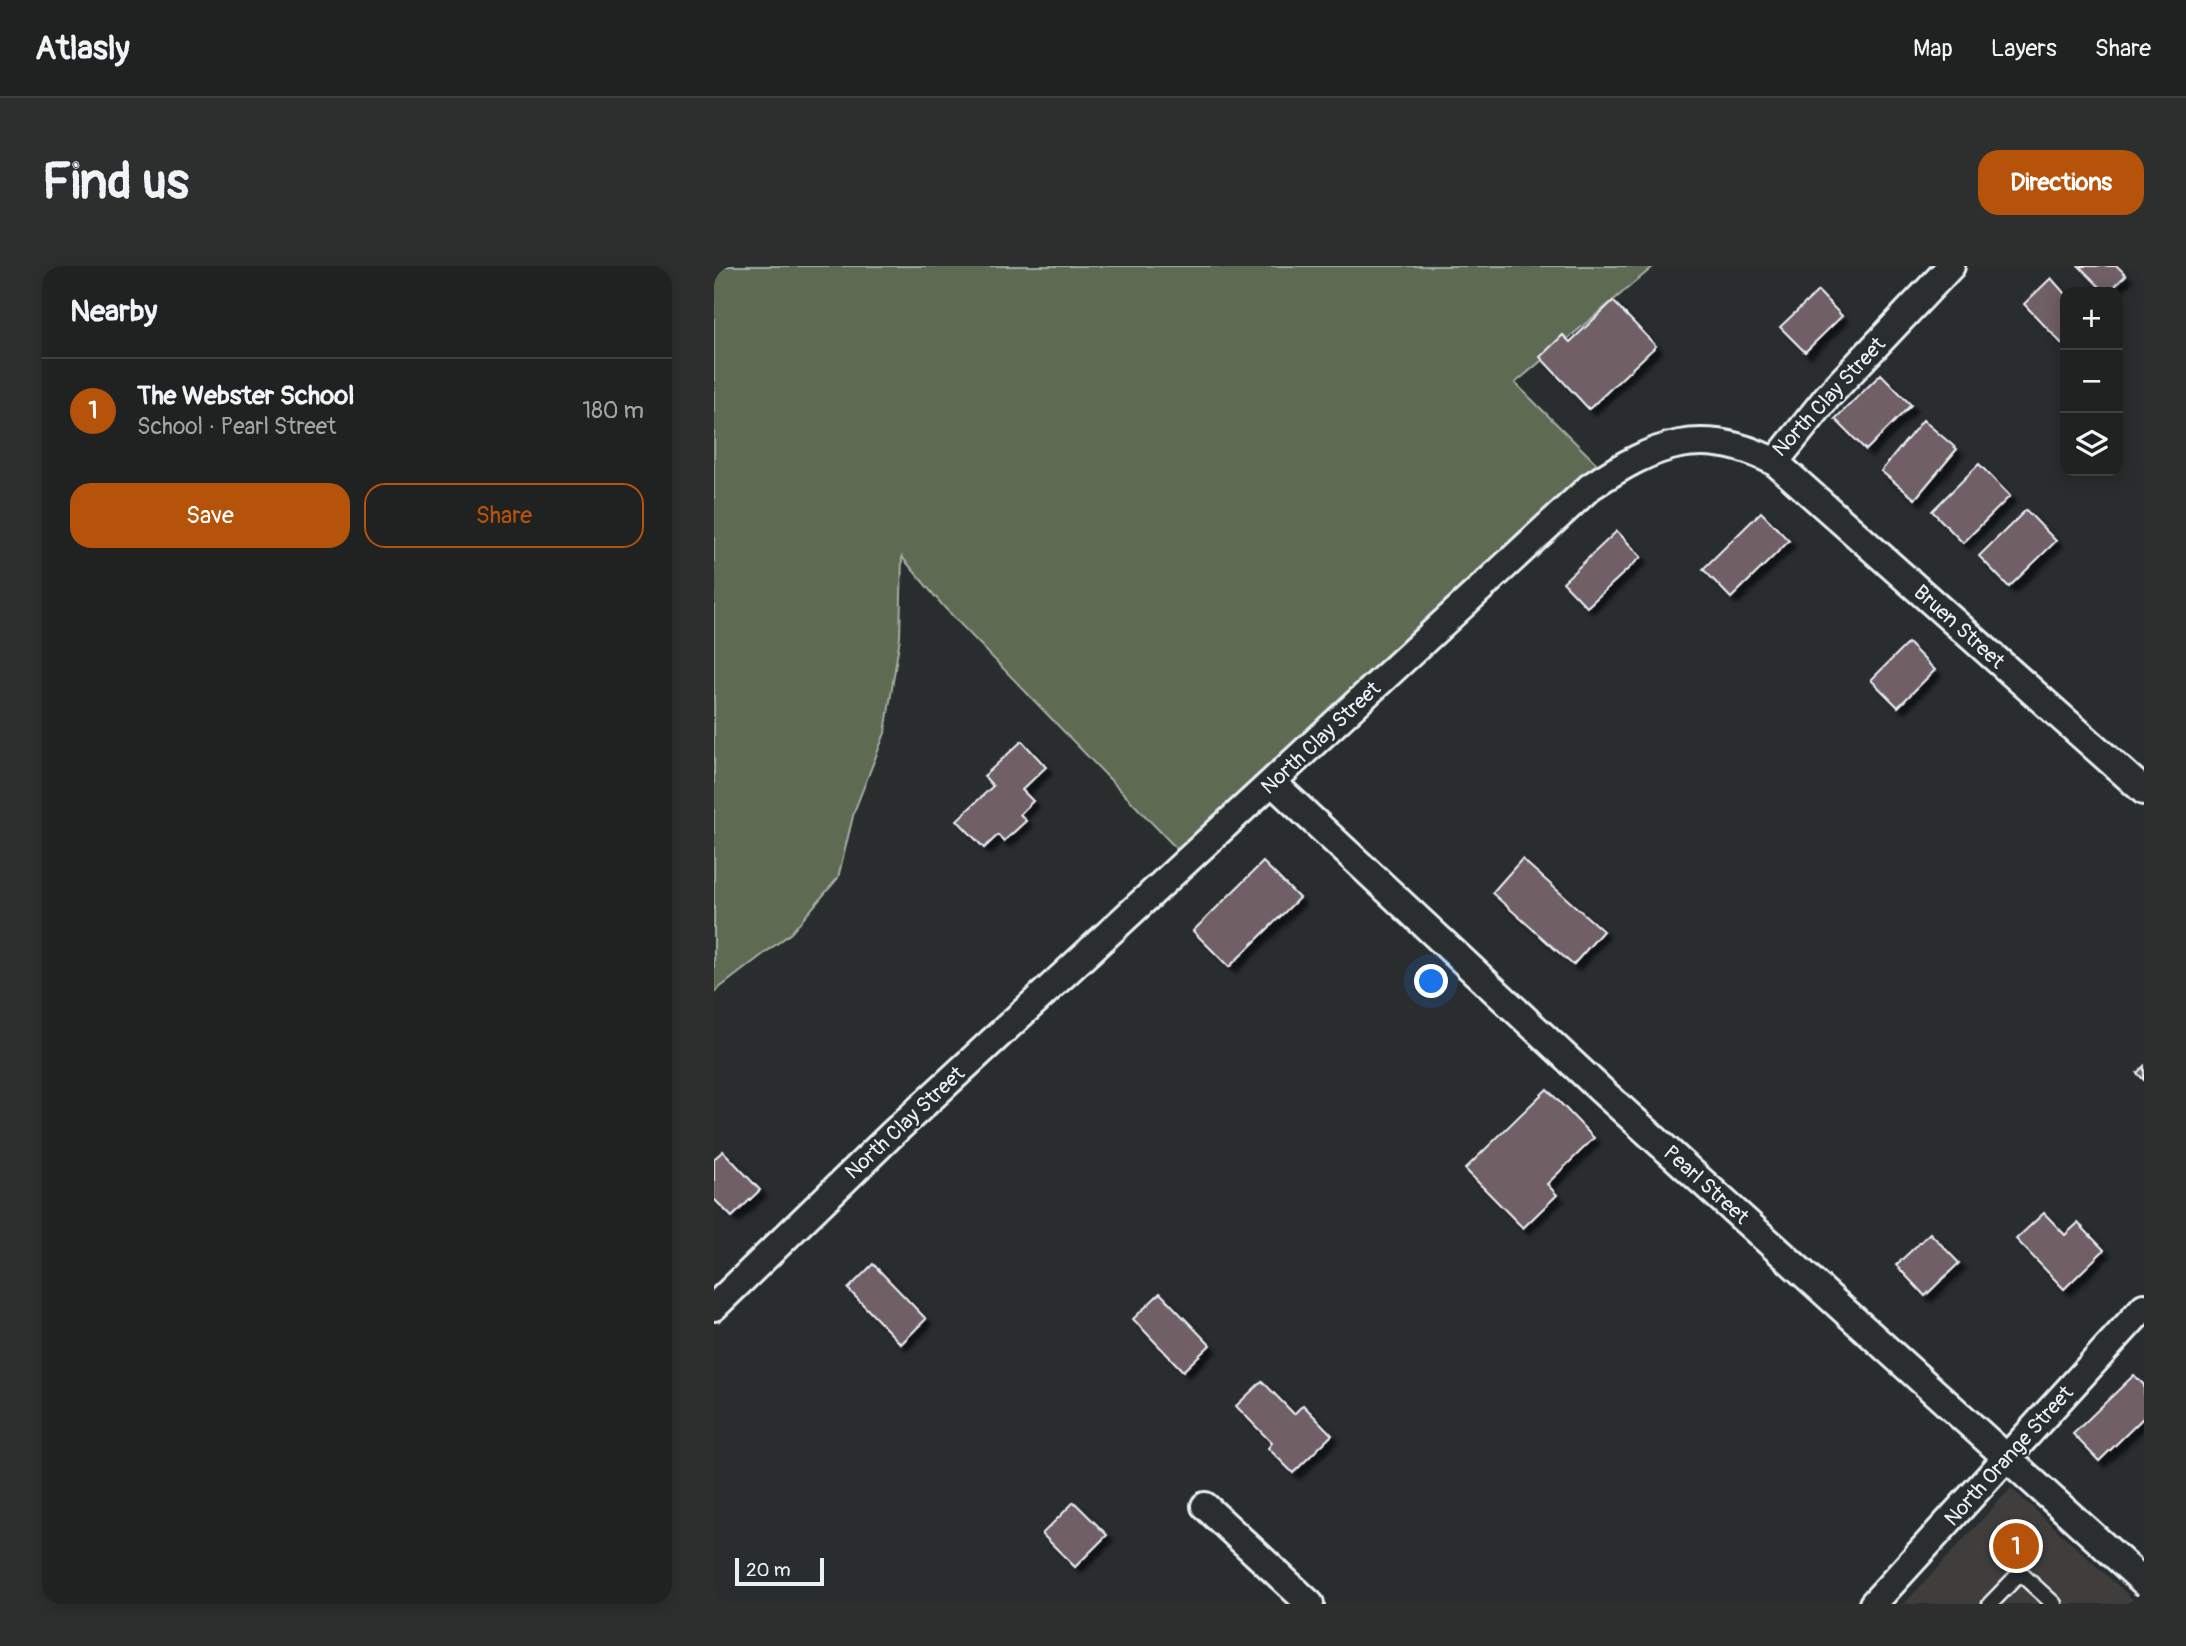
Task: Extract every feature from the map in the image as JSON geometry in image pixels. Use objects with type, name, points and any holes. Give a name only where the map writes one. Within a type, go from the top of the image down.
[{"type":"street","name":"North Clay Street","points":[[714,1307],[891,1135],[1590,487],[1623,465],[1672,443],[1699,440],[1726,442],[1752,450],[1774,462],[1828,396],[1951,266]]},
{"type":"street","name":"Bruen Street","points":[[1774,462],[2144,791]]},
{"type":"street","name":"Pearl Street","points":[[1273,783],[1602,1090],[2144,1582]]},
{"type":"street","name":"North Orange Street","points":[[1873,1604],[2144,1307]]},
{"type":"street","points":[[1205,1506],[1310,1604]]},
{"type":"lane","points":[[1990,1604],[2020,1573],[2054,1604]]},
{"type":"shaded area","points":[[2011,1488],[2138,1604],[1904,1604]]},
{"type":"green space","points":[[714,266],[1654,266],[1515,383],[1597,464],[1178,850],[944,607],[902,557],[900,637],[885,733],[854,812],[838,878],[791,933],[714,992]]},
{"type":"building","points":[[2079,266],[2117,266],[2126,275],[2114,287],[2100,287]]},
{"type":"building","points":[[2051,278],[2060,288],[2060,342],[2024,304]]},
{"type":"building","points":[[1818,291],[1842,316],[1805,352],[1780,327]]},
{"type":"building","points":[[1613,301],[1656,346],[1589,409],[1540,357],[1563,335],[1570,342]]},
{"type":"building","points":[[1881,374],[1911,405],[1866,450],[1835,419]]},
{"type":"building","points":[[1923,420],[1957,449],[1915,499],[1881,471]]},
{"type":"building","points":[[1979,464],[2010,496],[1963,543],[1932,511]]},
{"type":"building","points":[[2026,510],[2056,541],[2009,587],[1979,556]]},
{"type":"building","points":[[1761,512],[1789,541],[1731,598],[1703,569]]},
{"type":"building","points":[[1617,531],[1641,557],[1587,607],[1563,582]]},
{"type":"building","points":[[1908,643],[1935,670],[1898,707],[1871,680]]},
{"type":"building","points":[[1022,741],[1046,767],[1022,790],[1033,801],[1020,814],[1026,821],[1004,841],[998,835],[984,848],[957,820],[993,786],[984,776]]},
{"type":"building","points":[[1522,859],[1603,931],[1573,965],[1492,893]]},
{"type":"building","points":[[1263,862],[1299,898],[1229,967],[1193,931]]},
{"type":"building","points":[[2144,1066],[2144,1080],[2137,1073]]},
{"type":"building","points":[[1547,1089],[1594,1138],[1547,1184],[1557,1195],[1523,1228],[1465,1169]]},
{"type":"building","points":[[723,1151],[760,1190],[732,1217],[714,1199],[714,1159]]},
{"type":"building","points":[[2044,1213],[2065,1235],[2078,1223],[2104,1250],[2064,1289],[2016,1239]]},
{"type":"building","points":[[1930,1233],[1959,1263],[1925,1296],[1896,1265]]},
{"type":"building","points":[[873,1264],[926,1319],[901,1344],[848,1289]]},
{"type":"building","points":[[1160,1293],[1210,1345],[1183,1371],[1133,1319]]},
{"type":"building","points":[[2134,1375],[2144,1385],[2144,1417],[2099,1461],[2073,1434]]},
{"type":"building","points":[[1262,1381],[1294,1414],[1303,1405],[1332,1435],[1293,1473],[1268,1448],[1272,1443],[1236,1406]]},
{"type":"building","points":[[1074,1502],[1107,1535],[1075,1567],[1042,1534]]},
{"type":"place","name":"The Webster School","points":[[2016,1546]]}]
